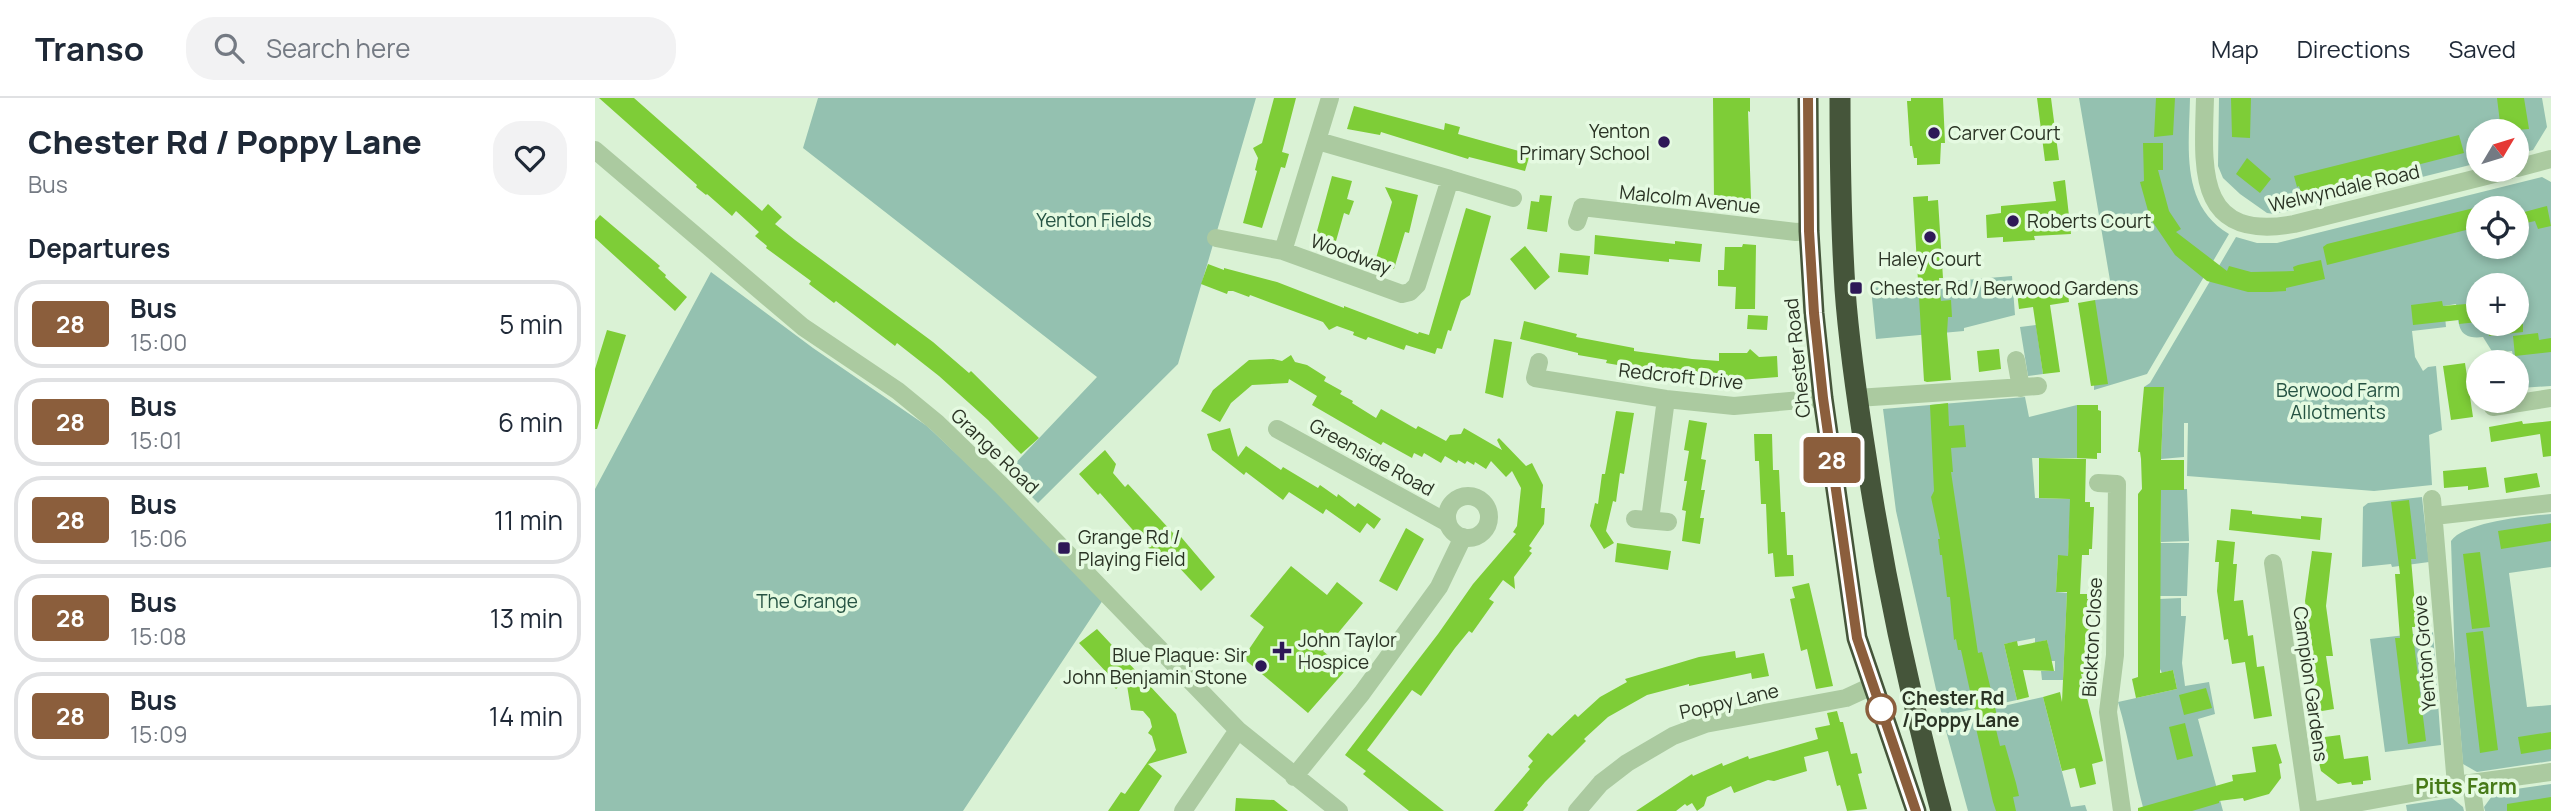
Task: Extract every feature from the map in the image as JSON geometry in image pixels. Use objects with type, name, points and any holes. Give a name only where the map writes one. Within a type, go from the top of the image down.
[{"type":"highway","name":"Chester Road","points":[[1808,98],[1809,231],[1823,398],[1857,638],[1916,811]]},
{"type":"highway","points":[[1840,98],[1840,187],[1845,291],[1857,398],[1882,561],[1941,811]]},
{"type":"highway","points":[[1808,187],[1840,187]]},
{"type":"highway","points":[[1854,616],[1892,609]]},
{"type":"highway","points":[[1899,758],[1925,752]]},
{"type":"street","name":"Woodway","points":[[1283,251],[1330,98]]},
{"type":"street","name":"Welwyndale Road","points":[[2205,98],[2203,161],[2206,181],[2214,200],[2225,213],[2240,223],[2258,227],[2294,224],[2466,181]]},
{"type":"street","points":[[1318,141],[1513,198]]},
{"type":"street","name":"Grange Road","points":[[595,150],[803,327],[898,391],[937,423],[1002,486],[1238,730],[1339,811]]},
{"type":"street","points":[[2529,165],[2551,159]]},
{"type":"street","name":"Woodway","points":[[1216,238],[1283,251],[1402,294],[1410,292],[1417,285],[1450,179]]},
{"type":"street","name":"Malcolm Avenue","points":[[1577,222],[1582,207],[1796,232],[1809,231]]},
{"type":"street","points":[[1857,398],[2029,387],[2016,360]]},
{"type":"street","name":"Redcroft Drive","points":[[1535,377],[1666,399],[1734,405],[1823,398]]},
{"type":"street","points":[[2529,401],[2551,398]]},
{"type":"street","points":[[1651,520],[1666,399]]},
{"type":"street","name":"Greenside Road","points":[[1277,429],[1448,523],[1454,532],[1463,537],[1482,533],[1488,524],[1489,512],[1486,504],[1476,497],[1458,497],[1448,508],[1448,523]]},
{"type":"street","name":"Bickton Close","points":[[2098,483],[2117,484],[2115,655],[2108,712],[2122,811]]},
{"type":"street","name":"Yenton Grove","points":[[2475,811],[2463,784],[2433,508],[2551,503]]},
{"type":"street","points":[[1294,777],[1362,693],[1439,587],[1463,537]]},
{"type":"street","name":"Campion Gardens","points":[[2273,563],[2310,811]]},
{"type":"street","name":"Poppy Lane","points":[[1577,811],[1601,783],[1627,763],[1672,736],[1705,724],[1846,698],[1872,686]]},
{"type":"street","points":[[1183,811],[1238,730]]},
{"type":"street","points":[[2310,811],[2463,784],[2551,772]]},
{"type":"green space","name":"Yenton Fields","points":[[818,98],[1256,98],[1178,364],[1038,503],[1007,472],[1097,377],[803,148]]},
{"type":"green space","points":[[2079,98],[2190,98],[2189,155],[2195,191],[2202,208],[2213,222],[2229,234],[2147,374],[2094,390],[2095,300],[2113,298]]},
{"type":"green space","points":[[2219,98],[2542,98],[2547,127],[2533,150],[2529,151],[2529,119],[2466,119],[2466,166],[2274,214],[2267,213],[2240,194],[2223,178],[2218,166]]},
{"type":"green space","name":"Berwood Farm Allotments","points":[[2542,177],[2551,182],[2551,386],[2529,387],[2529,350],[2491,350],[2483,337],[2468,336],[2529,336],[2529,273],[2466,273],[2466,334],[2459,324],[2456,304],[2444,306],[2446,327],[2412,331],[2415,357],[2423,371],[2436,366],[2442,430],[2429,435],[2432,485],[2374,491],[2187,476],[2188,423],[2184,423],[2184,457],[2161,459],[2164,387],[2144,387],[2150,383],[2236,237],[2257,243],[2277,243]]},
{"type":"green space","name":"The Grange","points":[[711,272],[813,348],[927,426],[1036,529],[1103,600],[963,811],[595,811],[595,489]]},
{"type":"green space","points":[[2012,276],[2015,315],[1964,328],[1964,331],[1876,339],[1871,288]]},
{"type":"green space","points":[[2036,325],[2043,374],[2028,376],[2020,327]]},
{"type":"green space","points":[[2025,397],[2029,417],[2077,405],[2077,458],[2032,458],[2035,498],[2071,499],[2068,556],[2058,556],[2056,592],[2067,593],[2063,680],[2042,680],[2041,671],[2055,671],[2055,661],[2040,661],[2049,651],[2047,640],[2035,643],[2035,638],[2004,644],[2017,700],[1942,716],[1896,511],[1883,409]]},
{"type":"green space","points":[[2161,489],[2187,489],[2189,541],[2161,542]]},
{"type":"green space","points":[[2422,497],[2429,562],[2392,567],[2391,564],[2362,567],[2363,507],[2368,503]]},
{"type":"green space","points":[[2551,514],[2551,567],[2509,573],[2527,707],[2551,705],[2551,761],[2477,772],[2463,764],[2455,666],[2451,541],[2458,534],[2482,525]]},
{"type":"green space","points":[[2160,543],[2189,543],[2187,596],[2160,596]]},
{"type":"green space","points":[[2181,598],[2181,616],[2186,616],[2182,663],[2185,686],[2209,682],[2215,714],[2198,719],[2223,811],[2144,811],[2118,702],[2177,689],[2173,670],[2162,673],[2160,669],[2159,599]]},
{"type":"green space","points":[[2433,632],[2441,745],[2385,752],[2370,639]]},
{"type":"green space","points":[[2043,697],[2071,807],[2085,805],[2087,811],[1968,811],[1943,720]]},
{"type":"green space","points":[[2551,784],[2551,811],[2485,811],[2484,807],[2495,792]]},
{"type":"green space","points":[[2452,798],[2464,811],[2407,811],[2406,805]]},
{"type":"building","points":[[599,98],[634,98],[762,211],[768,204],[782,217],[775,224],[933,342],[969,373],[971,371],[1039,438],[1021,454],[939,376],[897,343],[895,346],[836,301],[834,303],[809,284],[811,281],[766,248],[755,236],[759,232],[736,211],[732,216],[696,187],[697,185]]},
{"type":"building","points":[[1274,98],[1296,98],[1282,152],[1289,154],[1285,168],[1281,167],[1262,228],[1243,223],[1257,171],[1258,158],[1253,148],[1262,143]]},
{"type":"building","points":[[1713,98],[1750,98],[1750,112],[1748,111],[1751,199],[1714,200]]},
{"type":"building","name":"Carver Court","points":[[1911,98],[1943,98],[1945,143],[1941,143],[1940,164],[1917,165],[1917,158],[1914,158],[1910,146],[1907,101],[1911,101]]},
{"type":"building","points":[[2037,98],[2051,98],[2059,160],[2045,161]]},
{"type":"building","points":[[2156,98],[2175,98],[2173,135],[2154,137]]},
{"type":"building","points":[[2231,98],[2251,98],[2250,138],[2232,137]]},
{"type":"building","points":[[2497,98],[2524,98],[2527,119],[2500,119]]},
{"type":"building","points":[[1354,106],[1444,130],[1445,123],[1460,127],[1458,134],[1530,154],[1525,171],[1469,157],[1468,159],[1381,132],[1380,135],[1347,129]]},
{"type":"building","points":[[2459,135],[2464,153],[2307,193],[2301,193],[2299,186],[2297,187],[2294,176]]},
{"type":"building","points":[[2143,143],[2163,143],[2163,170],[2158,170],[2169,211],[2181,229],[2176,232],[2227,271],[2229,266],[2251,272],[2294,271],[2293,267],[2321,260],[2325,279],[2286,288],[2286,291],[2270,292],[2248,292],[2207,281],[2175,255],[2150,218],[2140,182],[2144,181]]},
{"type":"building","points":[[2247,158],[2271,179],[2260,193],[2236,174]]},
{"type":"building","points":[[1332,176],[1352,181],[1347,199],[1354,201],[1349,215],[1344,213],[1334,248],[1314,242]]},
{"type":"building","name":"Roberts Court","points":[[2065,180],[2071,234],[2034,236],[2035,240],[2003,242],[2003,237],[1987,238],[1986,215],[2001,213],[2001,206],[2056,201],[2053,182]]},
{"type":"building","points":[[1385,187],[1418,195],[1409,233],[1405,232],[1394,269],[1375,262],[1392,202]]},
{"type":"building","points":[[1540,195],[1552,196],[1547,232],[1527,229],[1531,201],[1539,202]]},
{"type":"building","points":[[1928,196],[1928,201],[1938,200],[1943,278],[1939,278],[1941,301],[1951,300],[1952,317],[1948,317],[1947,333],[1951,380],[1927,382],[1924,381],[1913,197]]},
{"type":"building","points":[[2547,206],[2551,226],[2538,229],[2535,221],[2529,222],[2529,211]]},
{"type":"building","points":[[1466,208],[1491,216],[1470,295],[1461,301],[1451,331],[1448,330],[1442,349],[1437,348],[1435,354],[1406,345],[1404,350],[1368,337],[1366,340],[1337,326],[1329,330],[1323,322],[1250,295],[1249,297],[1233,291],[1228,291],[1227,294],[1201,284],[1208,264],[1277,282],[1418,334],[1429,335]]},
{"type":"building","points":[[2466,210],[2466,230],[2327,265],[2323,247]]},
{"type":"building","points":[[600,215],[660,266],[658,268],[665,277],[687,297],[675,311],[595,238],[595,221]]},
{"type":"building","points":[[1595,235],[1675,244],[1675,241],[1702,244],[1700,262],[1669,259],[1669,262],[1594,254]]},
{"type":"building","points":[[1743,244],[1756,245],[1755,309],[1735,309],[1736,287],[1718,286],[1718,270],[1724,270],[1725,247],[1742,247]]},
{"type":"building","points":[[1525,246],[1550,277],[1535,290],[1510,259]]},
{"type":"building","points":[[1560,253],[1590,256],[1588,275],[1558,272]]},
{"type":"building","points":[[2067,286],[2069,302],[2050,305],[2060,372],[2043,374],[2033,307],[2019,309],[2017,292]]},
{"type":"building","points":[[2095,300],[2108,384],[2091,386],[2078,303]]},
{"type":"building","points":[[2442,301],[2443,306],[2466,304],[2466,323],[2459,324],[2459,320],[2413,325],[2411,305]]},
{"type":"building","points":[[1748,315],[1768,316],[1767,330],[1747,329]]},
{"type":"building","points":[[1524,321],[1577,334],[1576,337],[1634,348],[1634,351],[1692,359],[1719,361],[1719,353],[1747,353],[1750,349],[1759,357],[1777,356],[1778,377],[1739,380],[1693,378],[1635,370],[1606,363],[1607,360],[1520,339]]},
{"type":"building","points":[[607,330],[626,335],[595,429],[595,369]]},
{"type":"building","points":[[2538,333],[2539,340],[2551,338],[2551,352],[2529,354],[2529,350],[2514,350],[2513,336]]},
{"type":"building","points":[[1494,339],[1512,342],[1503,398],[1485,393]]},
{"type":"building","points":[[1999,349],[2001,369],[1979,372],[1977,351]]},
{"type":"building","points":[[1291,355],[1295,362],[1307,365],[1326,377],[1324,381],[1342,391],[1340,394],[1376,418],[1381,409],[1416,429],[1418,426],[1446,441],[1450,435],[1461,434],[1464,428],[1502,450],[1497,440],[1499,438],[1526,466],[1532,463],[1543,485],[1541,508],[1545,508],[1544,524],[1529,546],[1532,553],[1514,577],[1515,589],[1503,580],[1489,599],[1494,602],[1472,633],[1469,631],[1455,648],[1421,696],[1412,690],[1367,750],[1444,811],[1409,811],[1363,774],[1366,771],[1345,755],[1473,584],[1516,534],[1513,532],[1517,526],[1521,488],[1512,471],[1506,477],[1491,461],[1486,469],[1475,462],[1474,465],[1467,461],[1465,464],[1458,460],[1457,463],[1445,456],[1441,463],[1424,453],[1422,457],[1414,453],[1412,458],[1383,442],[1381,445],[1312,405],[1317,396],[1289,379],[1288,383],[1252,385],[1231,403],[1220,422],[1201,411],[1213,390],[1249,360],[1282,361]]},
{"type":"building","points":[[2465,363],[2466,413],[2472,413],[2473,417],[2451,420],[2443,366]]},
{"type":"building","points":[[2144,387],[2164,387],[2161,460],[2184,460],[2184,490],[2161,490],[2160,673],[2173,670],[2177,689],[2136,698],[2132,679],[2138,677],[2138,494],[2142,489],[2141,459],[2138,452]]},
{"type":"building","points":[[1948,403],[1949,426],[1964,425],[1966,447],[1951,448],[1951,472],[1978,653],[1982,652],[1998,720],[1994,721],[2000,746],[2005,745],[2016,783],[2019,796],[2013,797],[2016,811],[1996,811],[1961,650],[1958,650],[1956,639],[1954,640],[1950,597],[1947,597],[1940,539],[1931,497],[1934,491],[1930,405]]},
{"type":"building","points":[[2077,405],[2098,405],[2098,410],[2101,411],[2101,453],[2097,453],[2097,459],[2077,458]]},
{"type":"building","points":[[1616,411],[1634,413],[1624,474],[1620,473],[1616,502],[1613,501],[1606,531],[1614,543],[1604,549],[1590,526],[1595,503],[1598,504],[1602,474],[1605,474]]},
{"type":"building","points":[[1689,420],[1707,423],[1701,459],[1706,460],[1701,490],[1705,490],[1700,518],[1704,518],[1700,544],[1682,541],[1686,511],[1682,510],[1687,481],[1684,481],[1689,451],[1684,450]]},
{"type":"building","points":[[2522,421],[2523,424],[2551,421],[2551,456],[2543,457],[2540,434],[2491,442],[2489,427]]},
{"type":"building","points":[[1230,428],[1238,457],[1246,446],[1281,470],[1283,467],[1318,488],[1320,485],[1337,497],[1338,494],[1355,507],[1358,503],[1381,519],[1374,529],[1367,523],[1360,533],[1326,509],[1323,514],[1289,492],[1283,500],[1212,450],[1207,434]]},
{"type":"building","points":[[1754,434],[1772,434],[1773,470],[1779,470],[1787,555],[1793,555],[1794,576],[1775,577],[1773,553],[1768,554],[1766,504],[1761,504],[1759,461],[1755,461]]},
{"type":"building","points":[[1105,450],[1116,464],[1113,473],[1125,487],[1128,484],[1173,533],[1176,531],[1215,577],[1201,591],[1174,562],[1171,565],[1167,560],[1163,564],[1100,493],[1098,495],[1079,474]]},
{"type":"building","points":[[2039,458],[2086,459],[2085,502],[2090,502],[2090,507],[2094,507],[2092,549],[2089,549],[2089,555],[2082,555],[2080,594],[2087,594],[2087,599],[2090,599],[2088,674],[2081,674],[2103,761],[2092,764],[2096,784],[2080,788],[2075,768],[2062,771],[2043,697],[2060,692],[2062,702],[2067,592],[2056,592],[2058,555],[2068,556],[2070,499],[2039,498]]},
{"type":"building","points":[[2486,467],[2489,487],[2468,490],[2468,486],[2444,488],[2443,471]]},
{"type":"building","points":[[2537,473],[2540,487],[2506,493],[2504,478]]},
{"type":"building","points":[[2409,500],[2416,559],[2411,559],[2417,627],[2412,627],[2426,741],[2408,744],[2395,638],[2400,638],[2395,574],[2400,574],[2391,502]]},
{"type":"building","points":[[2231,509],[2301,519],[2301,516],[2322,518],[2320,540],[2229,530]]},
{"type":"building","points":[[2551,523],[2551,541],[2501,549],[2498,531]]},
{"type":"building","points":[[1406,528],[1424,539],[1397,591],[1379,581]]},
{"type":"building","points":[[2217,540],[2235,542],[2233,564],[2237,564],[2234,601],[2243,600],[2248,636],[2253,635],[2257,667],[2264,666],[2272,716],[2254,719],[2245,662],[2232,664],[2228,639],[2224,640],[2217,591]]},
{"type":"building","points":[[1617,543],[1671,551],[1668,570],[1615,562]]},
{"type":"building","points":[[2312,551],[2332,553],[2326,606],[2333,656],[2326,656],[2334,709],[2316,712],[2308,662],[2313,661],[2305,601]]},
{"type":"building","points":[[2480,552],[2490,627],[2472,629],[2463,554]]},
{"type":"building","points":[[1291,566],[1327,595],[1337,582],[1363,603],[1323,651],[1341,666],[1339,668],[1344,672],[1308,713],[1243,658],[1264,627],[1250,616]]},
{"type":"building","points":[[1809,583],[1833,686],[1816,689],[1807,649],[1801,651],[1790,599],[1795,598],[1792,587]]},
{"type":"building","points":[[1097,629],[1176,714],[1187,753],[1148,764],[1162,776],[1139,811],[1108,811],[1121,792],[1125,794],[1156,750],[1152,736],[1148,733],[1152,727],[1150,719],[1143,711],[1131,710],[1126,679],[1116,689],[1105,677],[1108,674],[1079,643]]},
{"type":"building","points":[[2483,631],[2498,750],[2480,753],[2466,633]]},
{"type":"building","points":[[2047,640],[2054,671],[2023,670],[2029,697],[2017,700],[2004,644],[2017,641],[2018,646]]},
{"type":"building","points":[[1735,651],[1736,658],[1764,653],[1769,676],[1752,679],[1751,673],[1647,695],[1608,717],[1584,739],[1586,741],[1545,782],[1523,811],[1494,811],[1530,769],[1528,767],[1533,761],[1528,756],[1548,733],[1552,736],[1575,714],[1578,717],[1600,697],[1627,682],[1625,679],[1699,657]]},
{"type":"building","points":[[2206,688],[2212,708],[2184,715],[2179,695]]},
{"type":"building","points":[[1837,711],[1840,722],[1843,722],[1851,754],[1857,753],[1862,773],[1858,774],[1867,809],[1847,811],[1828,751],[1804,757],[1807,771],[1774,781],[1768,780],[1734,793],[1731,786],[1707,797],[1704,806],[1697,811],[1692,803],[1687,806],[1685,804],[1676,811],[1636,811],[1692,774],[1693,776],[1722,763],[1723,766],[1748,756],[1749,759],[1818,739],[1815,728],[1830,725],[1827,713]]},
{"type":"building","points":[[2185,723],[2193,756],[2177,760],[2169,727]]},
{"type":"building","points":[[2551,732],[2551,749],[2521,754],[2518,737]]},
{"type":"building","points":[[2340,735],[2344,759],[2368,756],[2371,780],[2363,781],[2363,784],[2338,784],[2321,771],[2315,746],[2318,746],[2317,738]]},
{"type":"building","points":[[2276,744],[2282,763],[2279,764],[2281,778],[2269,794],[2244,801],[2243,798],[2219,801],[2192,811],[2138,811],[2138,808],[2233,781],[2232,775],[2256,772],[2252,747]]},
{"type":"building","points":[[2551,797],[2551,811],[2507,811],[2507,804]]},
{"type":"building","points":[[1236,798],[1274,800],[1288,811],[1235,811]]},
{"type":"bus line","name":"28","points":[[1808,98],[1809,231],[1814,313],[1823,398],[1857,638],[1916,811]]},
{"type":"place","name":"Carver Court","points":[[1934,133]]},
{"type":"place","name":"Yenton Primary School","points":[[1664,142]]},
{"type":"place","name":"Roberts Court","points":[[2013,221]]},
{"type":"place","name":"Haley Court","points":[[1930,237]]},
{"type":"place","name":"Chester Rd / Berwood Gardens","points":[[1856,288]]},
{"type":"place","name":"Grange Rd / Playing Field","points":[[1064,548]]},
{"type":"place","name":"John Taylor Hospice","points":[[1282,651]]},
{"type":"place","name":"Blue Plaque: Sir John Benjamin Stone","points":[[1261,666]]},
{"type":"place","name":"Chester Rd / Poppy Lane","points":[[1881,709]]},
{"type":"district","name":"Pitts Farm","points":[[2466,787]]}]
